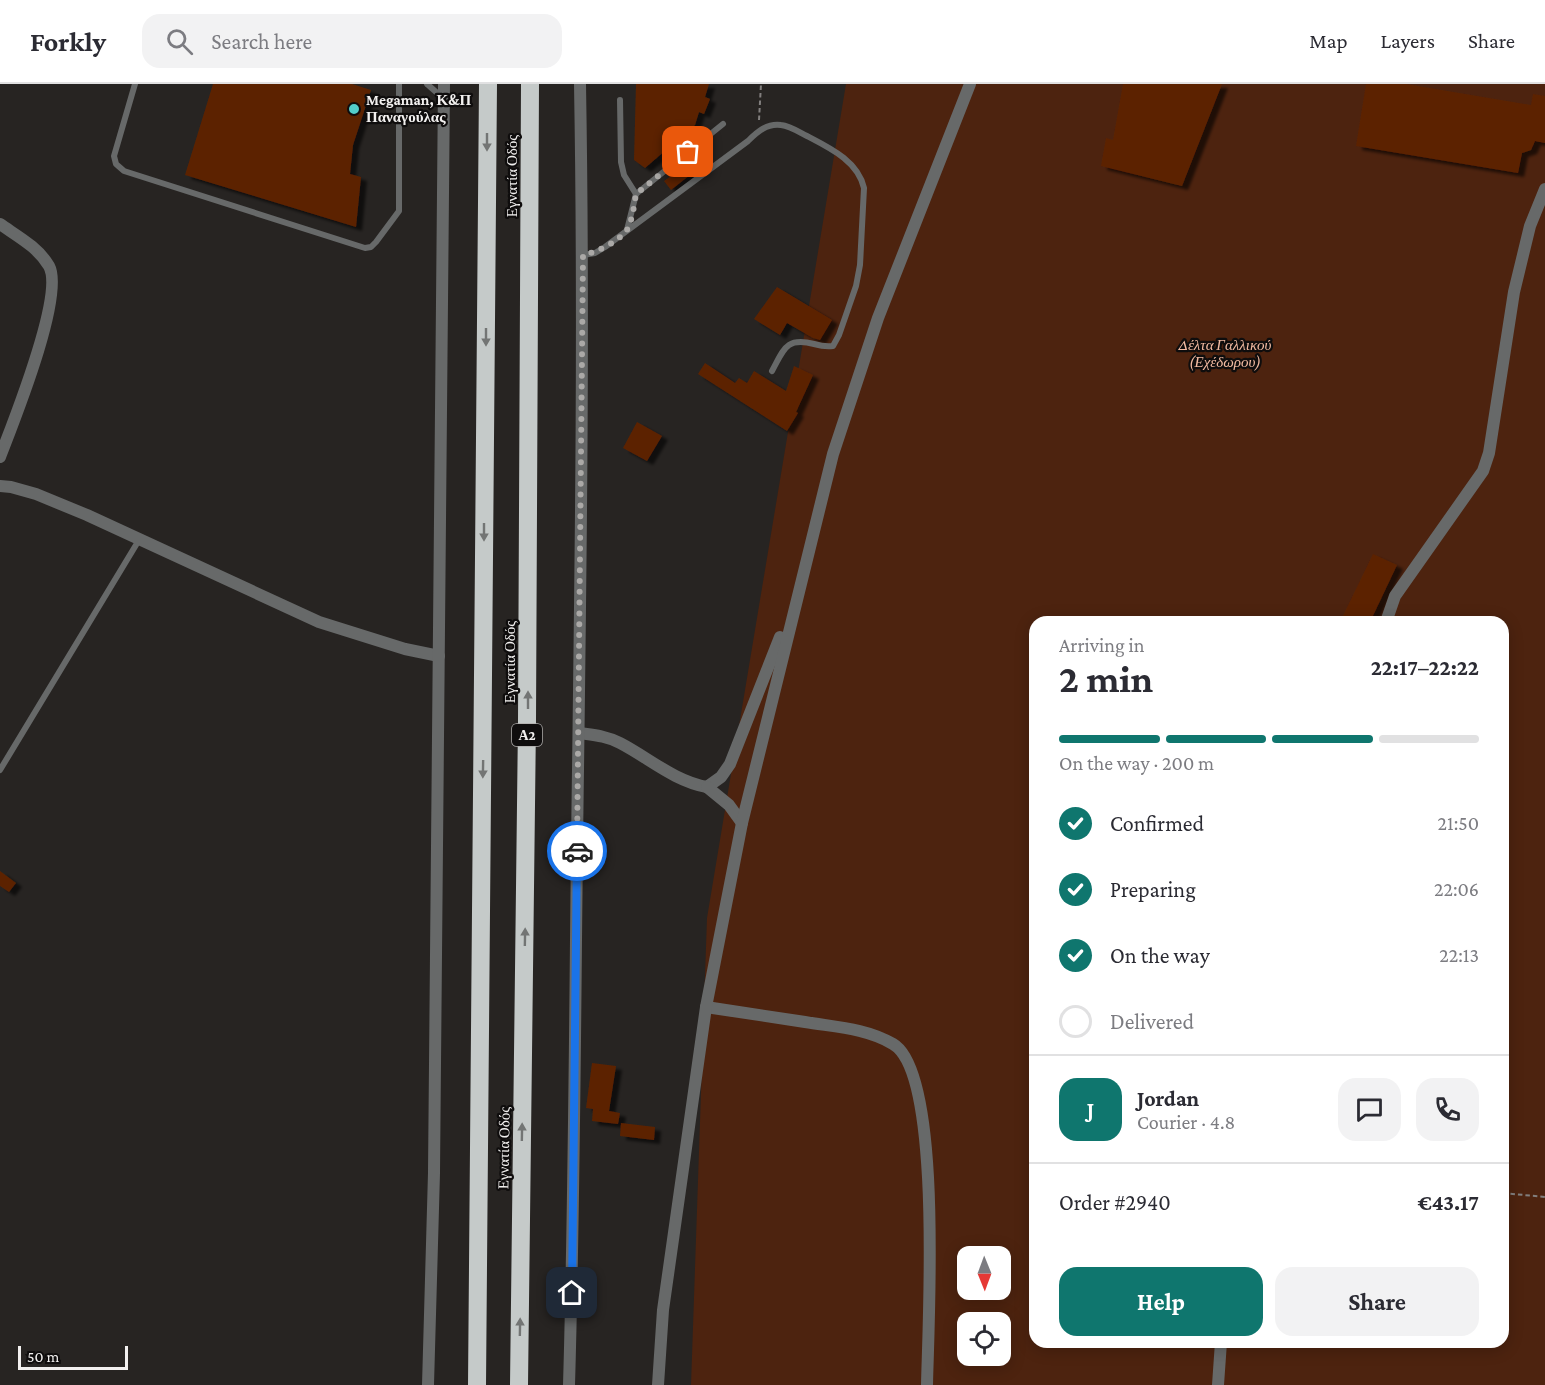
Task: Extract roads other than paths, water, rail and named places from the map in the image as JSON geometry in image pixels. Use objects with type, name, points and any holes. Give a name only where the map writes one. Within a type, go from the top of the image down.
[{"type":"highway","name":"Εγνατία Οδός","points":[[477,1385],[488,84]]},
{"type":"highway","name":"Εγνατία Οδός","points":[[519,1385],[528,710],[530,84]]},
{"type":"street","points":[[428,1385],[434,1173],[444,84]]},
{"type":"street","points":[[569,1385],[573,1247],[579,734],[583,255],[580,84]]},
{"type":"street","points":[[658,1385],[663,1310],[706,1007],[742,823],[833,454],[878,318],[970,84]]},
{"type":"street","points":[[1388,616],[1395,596],[1483,471],[1489,453],[1514,292],[1530,226],[1545,189]]},
{"type":"street","points":[[0,224],[39,252],[50,268],[53,283],[52,296],[32,366],[0,457]]},
{"type":"street","points":[[0,486],[36,494],[87,515],[319,621],[405,650],[440,656]]},
{"type":"street","points":[[707,787],[721,777],[730,764],[798,591]]},
{"type":"street","points":[[579,734],[599,735],[618,742],[673,776],[707,787],[729,805],[742,823]]},
{"type":"street","points":[[706,1007],[855,1030],[895,1045],[906,1057],[914,1076],[927,1144],[929,1256],[927,1385]]},
{"type":"street","points":[[1218,1385],[1221,1348]]},
{"type":"lane","points":[[135,84],[114,156],[117,164],[124,171],[365,248],[371,247],[376,242],[399,211],[399,84]]},
{"type":"lane","points":[[427,84],[444,100]]},
{"type":"lane","points":[[620,100],[622,170],[636,194]]},
{"type":"lane","points":[[627,230],[636,194],[723,124]]},
{"type":"lane","points":[[583,255],[595,253],[767,126],[780,124],[832,149],[855,168],[862,178],[864,188],[860,265],[856,286],[833,346],[826,347],[796,341],[790,343],[785,347],[772,371]]},
{"type":"lane","points":[[0,770],[139,540]]},
{"type":"place","name":"Megaman, Κ&Π Παναγούλας","points":[[354,109]]},
{"type":"park label","name":"Δέλτα Γαλλικού (Εχέδωρου)","points":[[1225,354]]}]
